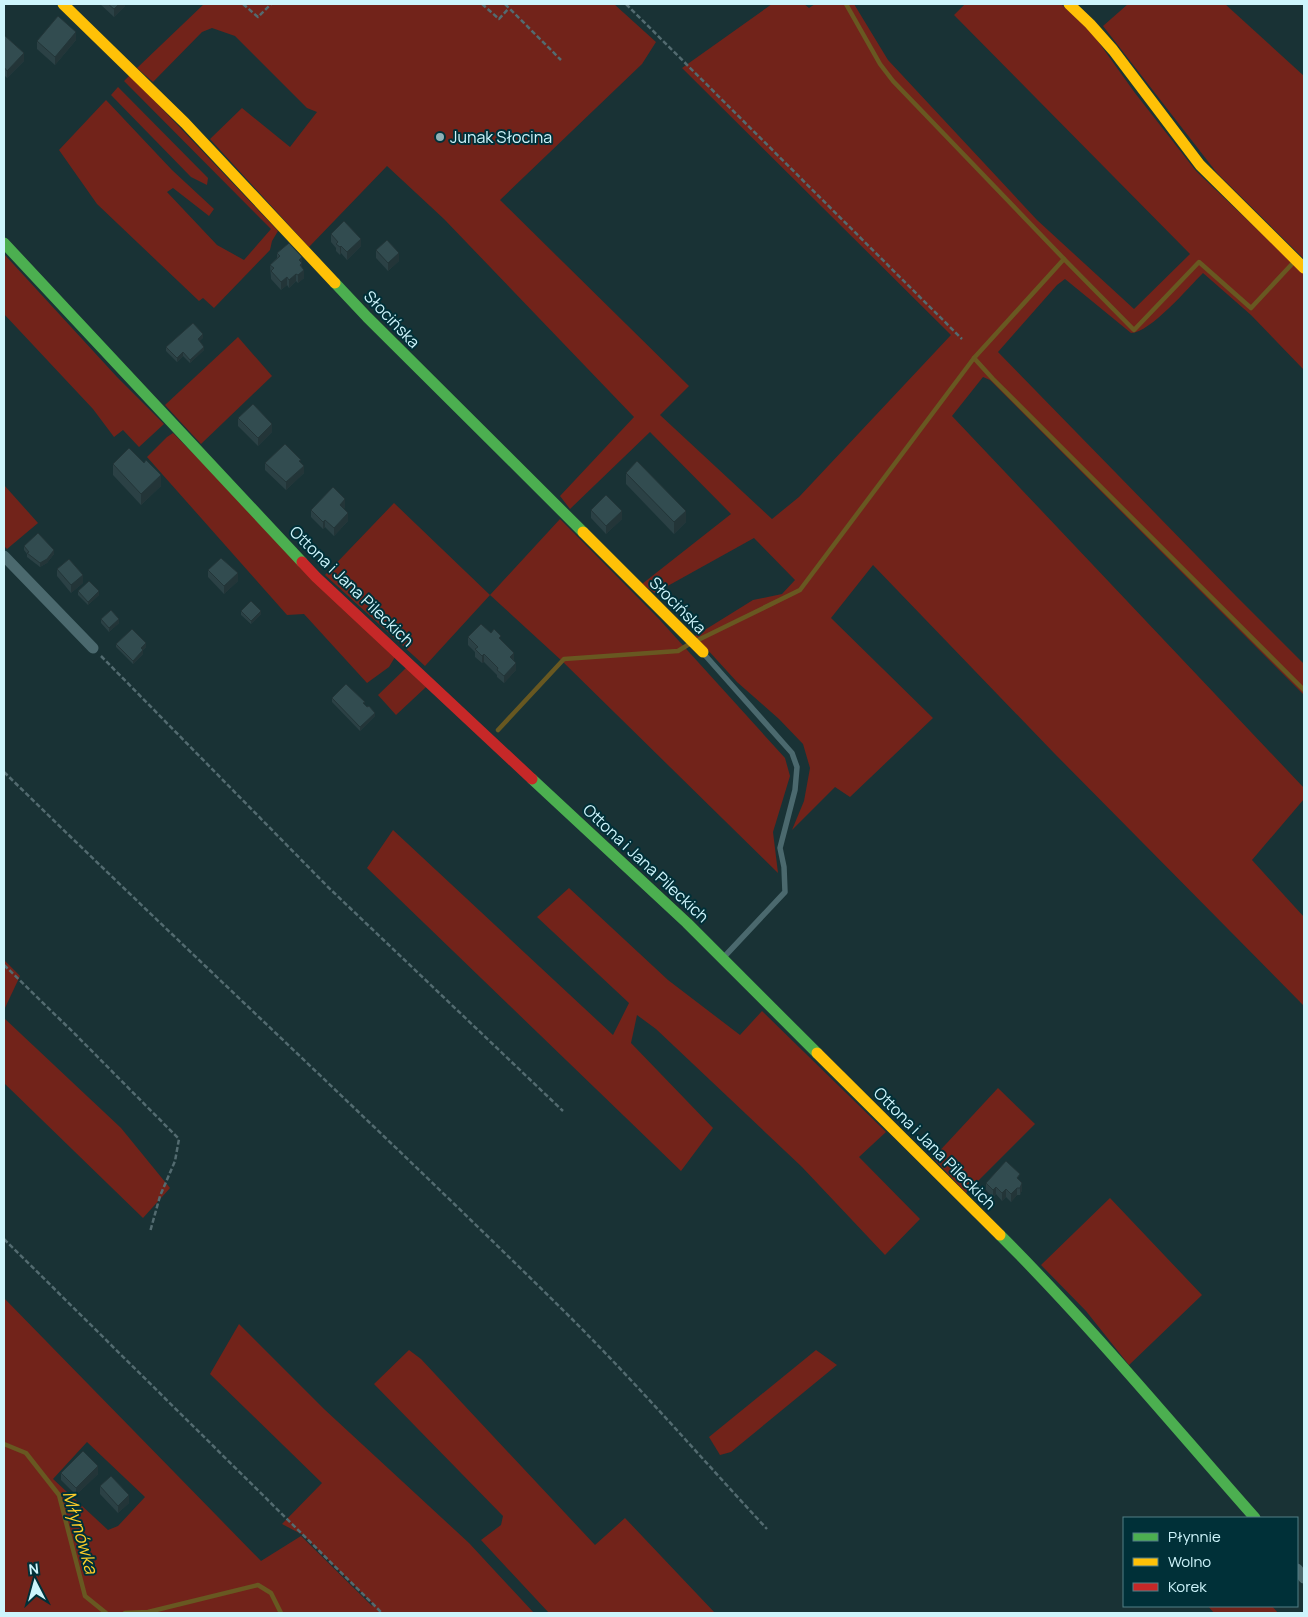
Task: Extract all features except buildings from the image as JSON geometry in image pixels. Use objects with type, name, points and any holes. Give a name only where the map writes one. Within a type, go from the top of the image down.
[{"type":"street","name":"Słocińska","points":[[63,4],[185,123],[367,317],[703,652]]},
{"type":"street","points":[[1069,4],[1113,50],[1200,165],[1304,268]]},
{"type":"street","name":"Ottona i Jana Pileckich","points":[[4,243],[316,577],[687,923],[1035,1270],[1119,1362],[1254,1517]]},
{"type":"street","points":[[4,556],[93,648]]},
{"type":"lane","points":[[703,652],[792,753],[797,766],[795,790],[780,848],[784,867],[785,892],[723,958]]},
{"type":"path","points":[[244,4],[258,17],[271,4]]},
{"type":"path","points":[[482,4],[499,19],[509,8]]},
{"type":"path","points":[[505,4],[561,60]]},
{"type":"path","points":[[626,4],[962,338]]},
{"type":"path","points":[[93,648],[329,888],[563,1111]]},
{"type":"path","points":[[4,772],[573,1320],[767,1529]]},
{"type":"path","points":[[4,965],[179,1139],[175,1161],[160,1196],[150,1232]]},
{"type":"path","points":[[4,1238],[382,1613]]},
{"type":"shaded area","points":[[204,4],[614,4],[656,42],[642,64],[500,200],[689,386],[660,415],[772,519],[799,497],[951,335],[682,68],[772,4],[804,4],[809,8],[815,4],[854,4],[888,60],[1037,220],[1134,309],[1190,254],[954,15],[965,4],[1061,4],[1092,33],[1135,93],[1196,171],[1304,274],[1304,370],[1251,315],[1203,273],[1158,318],[1139,331],[1131,333],[1065,279],[1057,285],[998,352],[1304,664],[1304,695],[990,380],[983,377],[952,416],[1304,788],[1304,799],[1252,860],[1304,917],[1304,1006],[1053,752],[873,565],[831,618],[933,718],[850,797],[835,787],[792,830],[804,801],[810,768],[803,744],[779,719],[737,682],[695,636],[753,600],[782,594],[795,580],[754,538],[655,593],[642,584],[731,514],[650,432],[570,509],[560,496],[634,417],[444,219],[387,166],[309,247],[210,139],[242,108],[290,147],[317,112],[307,108],[235,36],[212,28],[202,32],[153,82],[137,68]]},
{"type":"shaded area","points":[[1128,4],[1225,4],[1304,76],[1304,259],[1217,173],[1103,26]]},
{"type":"shaded area","points":[[130,75],[278,231],[272,241],[270,250],[214,308],[203,298],[199,301],[97,204],[59,150],[106,100],[172,170],[214,209],[209,216],[173,188],[167,192],[217,245],[244,260],[271,229],[124,81]]},
{"type":"shaded area","points":[[118,87],[208,178],[207,185],[191,177],[111,95]]},
{"type":"shaded area","points":[[4,254],[117,377],[164,424],[139,447],[123,430],[114,437],[93,409],[4,314]]},
{"type":"shaded area","points":[[238,337],[272,376],[201,444],[165,405]]},
{"type":"shaded area","points":[[173,433],[395,657],[389,667],[367,683],[304,614],[287,615],[147,457]]},
{"type":"shaded area","points":[[4,485],[38,523],[7,549],[4,546]]},
{"type":"shaded area","points":[[394,503],[490,595],[425,666],[325,575]]},
{"type":"shaded area","points":[[560,519],[659,619],[785,758],[790,776],[773,832],[778,873],[562,661],[490,595]]},
{"type":"shaded area","points":[[406,668],[426,687],[396,715],[378,695]]},
{"type":"shaded area","points":[[393,830],[613,1035],[629,1003],[537,917],[569,888],[668,980],[740,1035],[762,1011],[886,1132],[859,1157],[920,1219],[885,1255],[802,1167],[656,1029],[637,1015],[631,1043],[713,1128],[681,1171],[367,868]]},
{"type":"shaded area","points":[[4,960],[20,976],[4,1010]]},
{"type":"shaded area","points":[[4,1018],[121,1128],[170,1188],[143,1218],[4,1083]]},
{"type":"shaded area","points":[[998,1088],[1035,1124],[966,1193],[933,1158]]},
{"type":"shaded area","points":[[1110,1198],[1202,1295],[1129,1365],[1086,1311],[1041,1265]]},
{"type":"shaded area","points":[[4,1298],[261,1561],[301,1536],[372,1606],[373,1604],[303,1535],[282,1524],[322,1483],[210,1374],[239,1324],[324,1409],[469,1543],[534,1613],[4,1613]],"holes":[[[87,1442],[145,1497],[118,1526],[108,1530],[53,1479]]]},
{"type":"shaded area","points":[[409,1350],[421,1359],[595,1545],[625,1518],[715,1613],[549,1613],[481,1540],[501,1525],[503,1516],[374,1384]]},
{"type":"shaded area","points":[[816,1350],[837,1365],[731,1452],[720,1455],[709,1437]]},
{"type":"shaded area","points":[[1209,1607],[1273,1607],[1278,1613],[1214,1613]]},
{"type":"waterway","points":[[846,4],[880,64],[893,81],[1064,259],[974,358],[1304,690]]},
{"type":"waterway","points":[[1064,259],[1134,330],[1199,262],[1251,308],[1292,264]]},
{"type":"waterway","points":[[698,640],[800,590],[974,358]]},
{"type":"waterway","points":[[498,730],[564,659],[678,651],[691,643]]},
{"type":"waterway","name":"Młynówka","points":[[4,1444],[26,1453],[59,1495],[85,1596],[106,1613]]},
{"type":"waterway","name":"Młynówka","points":[[125,1613],[148,1612],[258,1585],[271,1593],[281,1613]]},
{"type":"traffic: fast","points":[[4,243],[302,562]]},
{"type":"traffic: fast","points":[[335,283],[583,532]]},
{"type":"traffic: fast","points":[[532,779],[687,923],[817,1053]]},
{"type":"traffic: fast","points":[[1000,1235],[1098,1339],[1254,1517]]},
{"type":"traffic: slow","points":[[63,4],[185,123],[335,283]]},
{"type":"traffic: slow","points":[[1069,4],[1113,50],[1200,165],[1304,268]]},
{"type":"traffic: slow","points":[[583,532],[703,652]]},
{"type":"traffic: slow","points":[[817,1053],[1000,1235]]},
{"type":"traffic: jam","points":[[302,562],[532,779]]},
{"type":"place","name":"Junak Słocina","points":[[440,137]]}]
